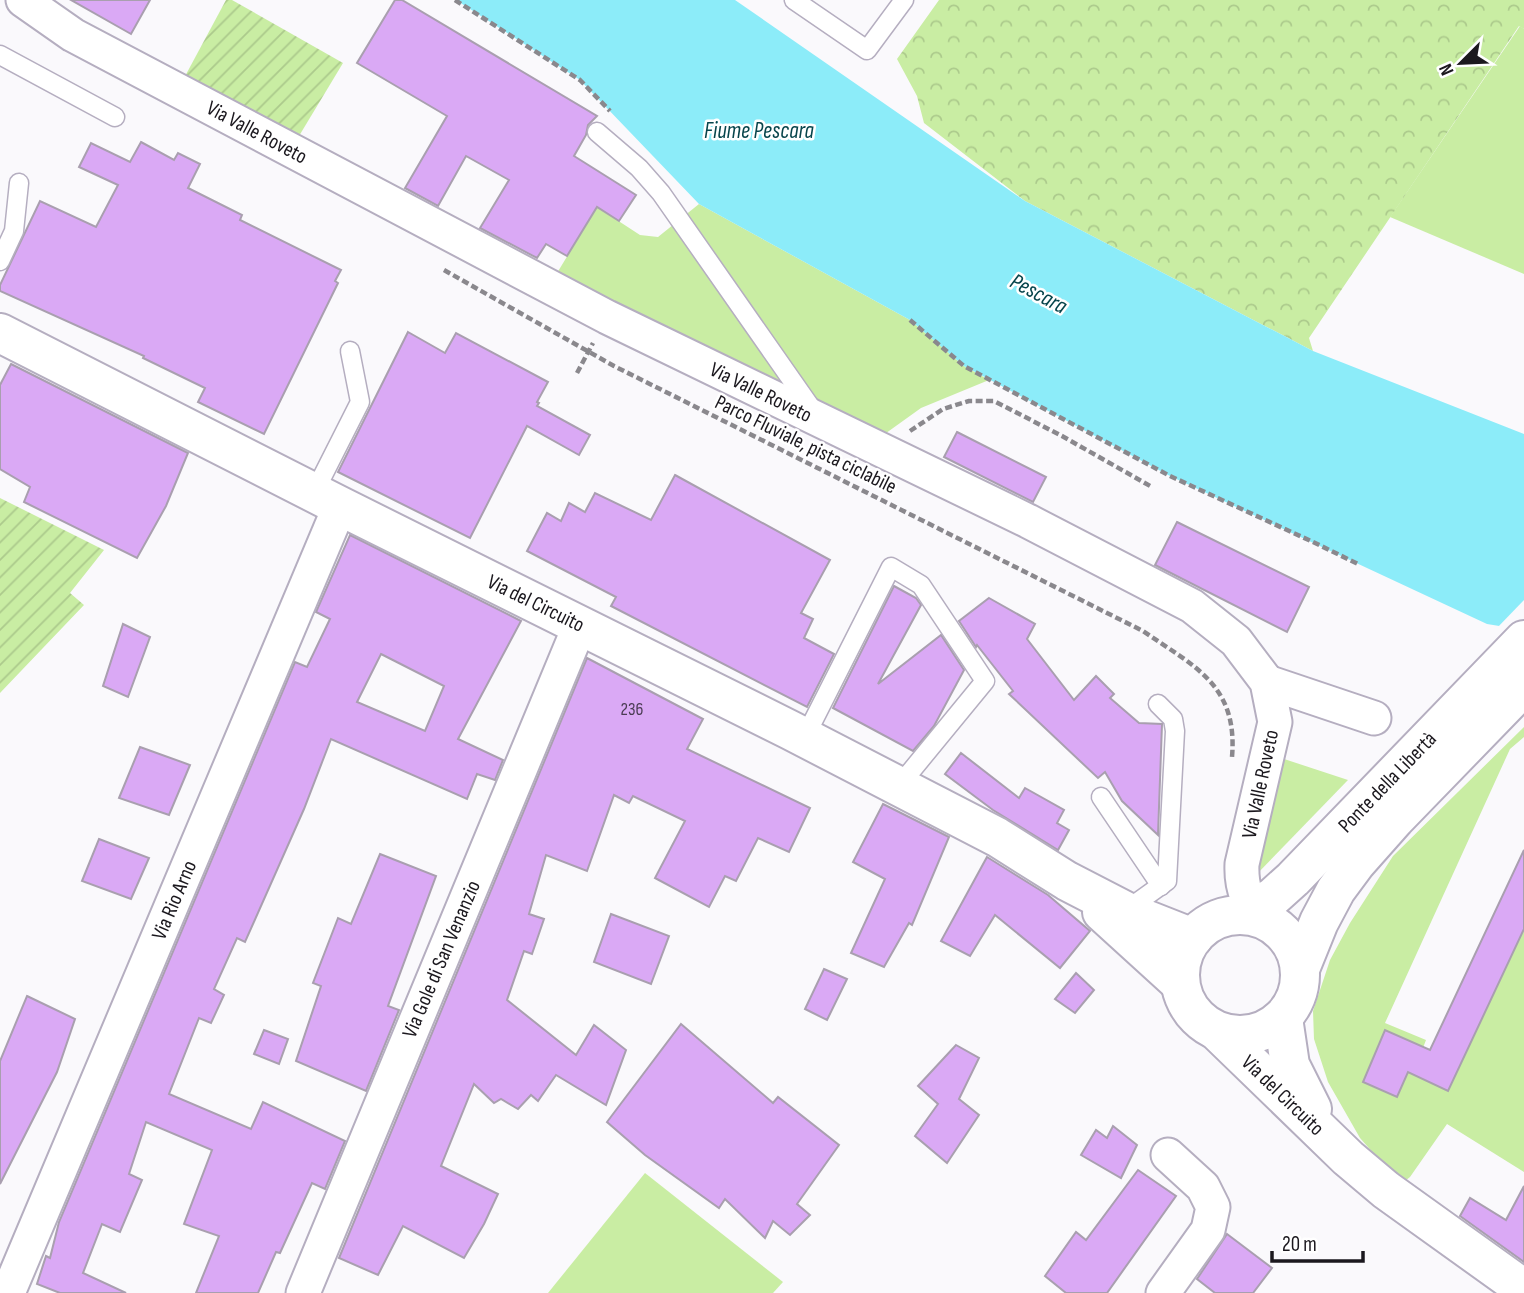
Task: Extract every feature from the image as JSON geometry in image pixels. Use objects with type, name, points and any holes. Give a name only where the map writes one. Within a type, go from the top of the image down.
[{"type":"main road","name":"Via del Circuito","points":[[0,333],[805,737],[998,837],[1067,881],[1127,912],[1193,938]]},
{"type":"main road","name":"Ponte della Libertà","points":[[1300,969],[1319,922],[1336,890],[1356,863],[1387,805],[1524,640]]},
{"type":"main road","name":"Ponte della Libertà","points":[[1253,915],[1293,879],[1387,805],[1524,686]]},
{"type":"main road","name":"Via del Circuito","points":[[1067,881],[1180,983]]},
{"type":"main road","points":[[1253,915],[1279,929],[1297,954],[1300,969],[1298,992],[1283,1018],[1269,1029],[1252,1035],[1217,1031],[1193,1012],[1184,998],[1180,967],[1193,938],[1215,920],[1229,916],[1253,915]]},
{"type":"main road","name":"Via del Circuito","points":[[1283,1018],[1290,1065],[1299,1085],[1311,1108],[1348,1158]]},
{"type":"main road","name":"Via del Circuito","points":[[1217,1031],[1348,1158],[1422,1219],[1524,1289]]},
{"type":"street","name":"Via Valle Roveto","points":[[23,0],[74,35],[607,317],[1028,521],[1192,606],[1236,641],[1267,682],[1275,722],[1242,864],[1241,879],[1253,915]]},
{"type":"street","name":"Via Rio Arno","points":[[8,1293],[327,499]]},
{"type":"street","name":"Via Gole di San Venanzio","points":[[305,1292],[580,625]]},
{"type":"street","points":[[1267,682],[1374,718]]},
{"type":"street","points":[[1163,1293],[1208,1230],[1213,1207],[1203,1188],[1168,1155]]},
{"type":"lane","points":[[794,0],[867,50],[904,0]]},
{"type":"lane","points":[[0,55],[115,117]]},
{"type":"lane","points":[[597,132],[639,168],[661,193],[820,421]]},
{"type":"lane","points":[[0,261],[14,231],[19,183]]},
{"type":"lane","points":[[327,499],[360,402],[350,351]]},
{"type":"lane","points":[[805,737],[891,568],[921,585],[985,681],[898,787]]},
{"type":"lane","points":[[1136,904],[1167,881],[1175,731],[1173,719],[1158,704]]},
{"type":"lane","points":[[1101,797],[1161,886]]},
{"type":"path","points":[[456,0],[580,80],[615,117]]},
{"type":"path","name":"Parco Fluviale, pista ciclabile","points":[[439,267],[589,352],[1143,631],[1204,673],[1217,691],[1232,722],[1232,760]]},
{"type":"path","points":[[910,320],[964,366],[1170,476],[1360,565]]},
{"type":"path","points":[[577,373],[589,352]]},
{"type":"path","points":[[885,452],[914,427],[943,409],[969,401],[994,401],[1152,486]]},
{"type":"green space","points":[[226,0],[232,0],[343,63],[296,141],[183,80]]},
{"type":"green space","points":[[939,0],[1524,0],[1524,29],[1519,26],[1309,338],[1313,351],[1025,201],[924,123],[917,96],[897,59]]},
{"type":"green space","points":[[1520,26],[1524,29],[1524,274],[1390,217]]},
{"type":"green space","points":[[699,204],[910,320],[964,366],[989,380],[921,408],[875,441],[551,283],[597,207],[640,235],[658,237]]},
{"type":"green space","points":[[0,498],[104,550],[70,593],[84,605],[0,693]]},
{"type":"green space","points":[[1524,727],[1524,737],[1510,749],[1385,1023],[1426,1040],[1413,1074],[1448,1091],[1524,929],[1524,1172],[1447,1124],[1405,1181],[1382,1163],[1360,1138],[1328,1082],[1314,1039],[1313,1011],[1330,960],[1393,856]]},
{"type":"green space","points":[[1275,756],[1348,780],[1254,877]]},
{"type":"green space","points":[[645,1173],[783,1282],[773,1293],[548,1293]]},
{"type":"water","name":"Fiume Pescara","points":[[456,0],[735,0],[1025,201],[1313,351],[1524,434],[1524,630],[1487,624],[1170,476],[964,366],[910,320],[699,204],[580,80]]},
{"type":"pier","points":[[1524,600],[1524,634],[1496,629]]},
{"type":"building","points":[[71,0],[150,0],[131,34]]},
{"type":"building","points":[[395,0],[402,0],[597,116],[588,125],[586,135],[574,156],[636,195],[619,221],[597,207],[567,256],[546,244],[537,258],[480,228],[509,180],[466,156],[438,206],[405,188],[447,116],[357,63]]},
{"type":"building","points":[[141,142],[174,160],[178,153],[200,164],[188,188],[242,215],[240,220],[341,270],[335,281],[338,283],[264,434],[198,402],[205,388],[143,358],[144,356],[0,291],[0,285],[40,201],[96,227],[118,185],[79,167],[91,143],[130,162]]},
{"type":"building","points":[[408,332],[445,353],[456,333],[548,382],[537,406],[590,435],[579,455],[527,426],[470,538],[338,472]]},
{"type":"building","points":[[11,364],[188,453],[166,506],[137,558],[24,502],[30,487],[0,469],[0,385]]},
{"type":"building","points":[[957,432],[1046,477],[1033,502],[944,457]]},
{"type":"building","points":[[675,475],[830,560],[801,613],[813,619],[804,638],[834,654],[807,707],[611,606],[616,597],[527,551],[547,513],[561,521],[569,503],[585,512],[595,493],[651,520]]},
{"type":"building","points":[[1177,522],[1309,587],[1287,632],[1155,565]]},
{"type":"building","points":[[350,535],[521,621],[458,739],[503,760],[495,780],[477,774],[467,799],[331,739],[304,809],[245,942],[237,938],[214,989],[224,995],[211,1023],[199,1018],[169,1094],[251,1129],[263,1102],[345,1141],[325,1189],[312,1183],[280,1253],[276,1252],[258,1293],[196,1293],[219,1236],[184,1224],[212,1150],[146,1122],[129,1174],[142,1180],[120,1232],[102,1224],[83,1273],[126,1293],[60,1293],[37,1284],[46,1256],[50,1258],[59,1222],[295,662],[307,667],[330,619],[316,612]],"holes":[[[381,654],[444,686],[425,731],[357,702]]]},
{"type":"building","points":[[894,586],[916,598],[921,605],[878,684],[941,635],[964,670],[934,726],[913,751],[833,708]]},
{"type":"building","points":[[989,598],[1035,624],[1027,639],[1074,700],[1096,676],[1114,694],[1110,698],[1139,723],[1162,724],[1158,835],[1122,801],[1105,772],[1098,778],[1009,694],[1013,691],[977,645],[976,647],[959,621]]},
{"type":"building","points":[[123,624],[150,637],[128,697],[103,686]]},
{"type":"building","points":[[587,658],[703,719],[687,749],[810,808],[789,852],[758,838],[736,881],[725,876],[709,907],[655,878],[685,821],[633,796],[629,803],[614,795],[587,871],[546,855],[529,914],[544,919],[532,954],[524,951],[507,1000],[576,1055],[594,1025],[626,1050],[606,1105],[556,1075],[538,1101],[531,1095],[518,1109],[501,1099],[494,1103],[474,1084],[441,1166],[498,1194],[484,1224],[464,1258],[403,1226],[378,1275],[339,1258]]},
{"type":"building","points":[[140,747],[190,765],[169,815],[119,798]]},
{"type":"building","points":[[961,753],[1019,798],[1025,788],[1064,810],[1057,823],[1069,830],[1058,850],[993,810],[945,774]]},
{"type":"building","points":[[883,804],[949,837],[912,925],[909,923],[884,967],[851,953],[885,879],[853,862]]},
{"type":"building","points":[[99,839],[149,858],[131,899],[82,881]]},
{"type":"building","points":[[1524,850],[1524,929],[1448,1091],[1408,1072],[1397,1097],[1363,1082],[1385,1030],[1430,1050]]},
{"type":"building","points":[[380,854],[436,876],[388,1006],[399,1010],[366,1091],[296,1061],[321,986],[313,983],[338,918],[351,924]]},
{"type":"building","points":[[987,857],[1048,895],[1090,931],[1060,968],[995,915],[970,956],[941,941]]},
{"type":"building","points":[[611,914],[669,936],[651,984],[594,962]]},
{"type":"building","points":[[824,969],[847,979],[827,1020],[805,1009]]},
{"type":"building","points":[[1076,973],[1094,990],[1075,1013],[1055,999]]},
{"type":"building","points":[[27,996],[75,1019],[57,1072],[0,1184],[0,1061]]},
{"type":"building","points":[[681,1024],[773,1103],[778,1097],[839,1145],[797,1204],[810,1215],[790,1235],[773,1221],[765,1238],[725,1199],[719,1208],[645,1155],[607,1122]]},
{"type":"building","points":[[264,1030],[288,1039],[279,1064],[254,1054]]},
{"type":"building","points":[[956,1045],[979,1058],[959,1099],[979,1115],[947,1163],[915,1136],[938,1104],[918,1086]]},
{"type":"building","points":[[1113,1126],[1137,1145],[1121,1178],[1081,1155],[1096,1130],[1107,1138]]},
{"type":"building","points":[[1138,1170],[1176,1196],[1107,1293],[1066,1293],[1045,1276],[1076,1232],[1086,1240]]},
{"type":"building","points":[[1524,1186],[1524,1262],[1460,1216],[1470,1198],[1506,1220]]},
{"type":"building","points":[[1227,1234],[1272,1268],[1253,1293],[1215,1293],[1197,1279]]},
{"type":"water label","name":"Pescara","points":[[1039,293]]}]
